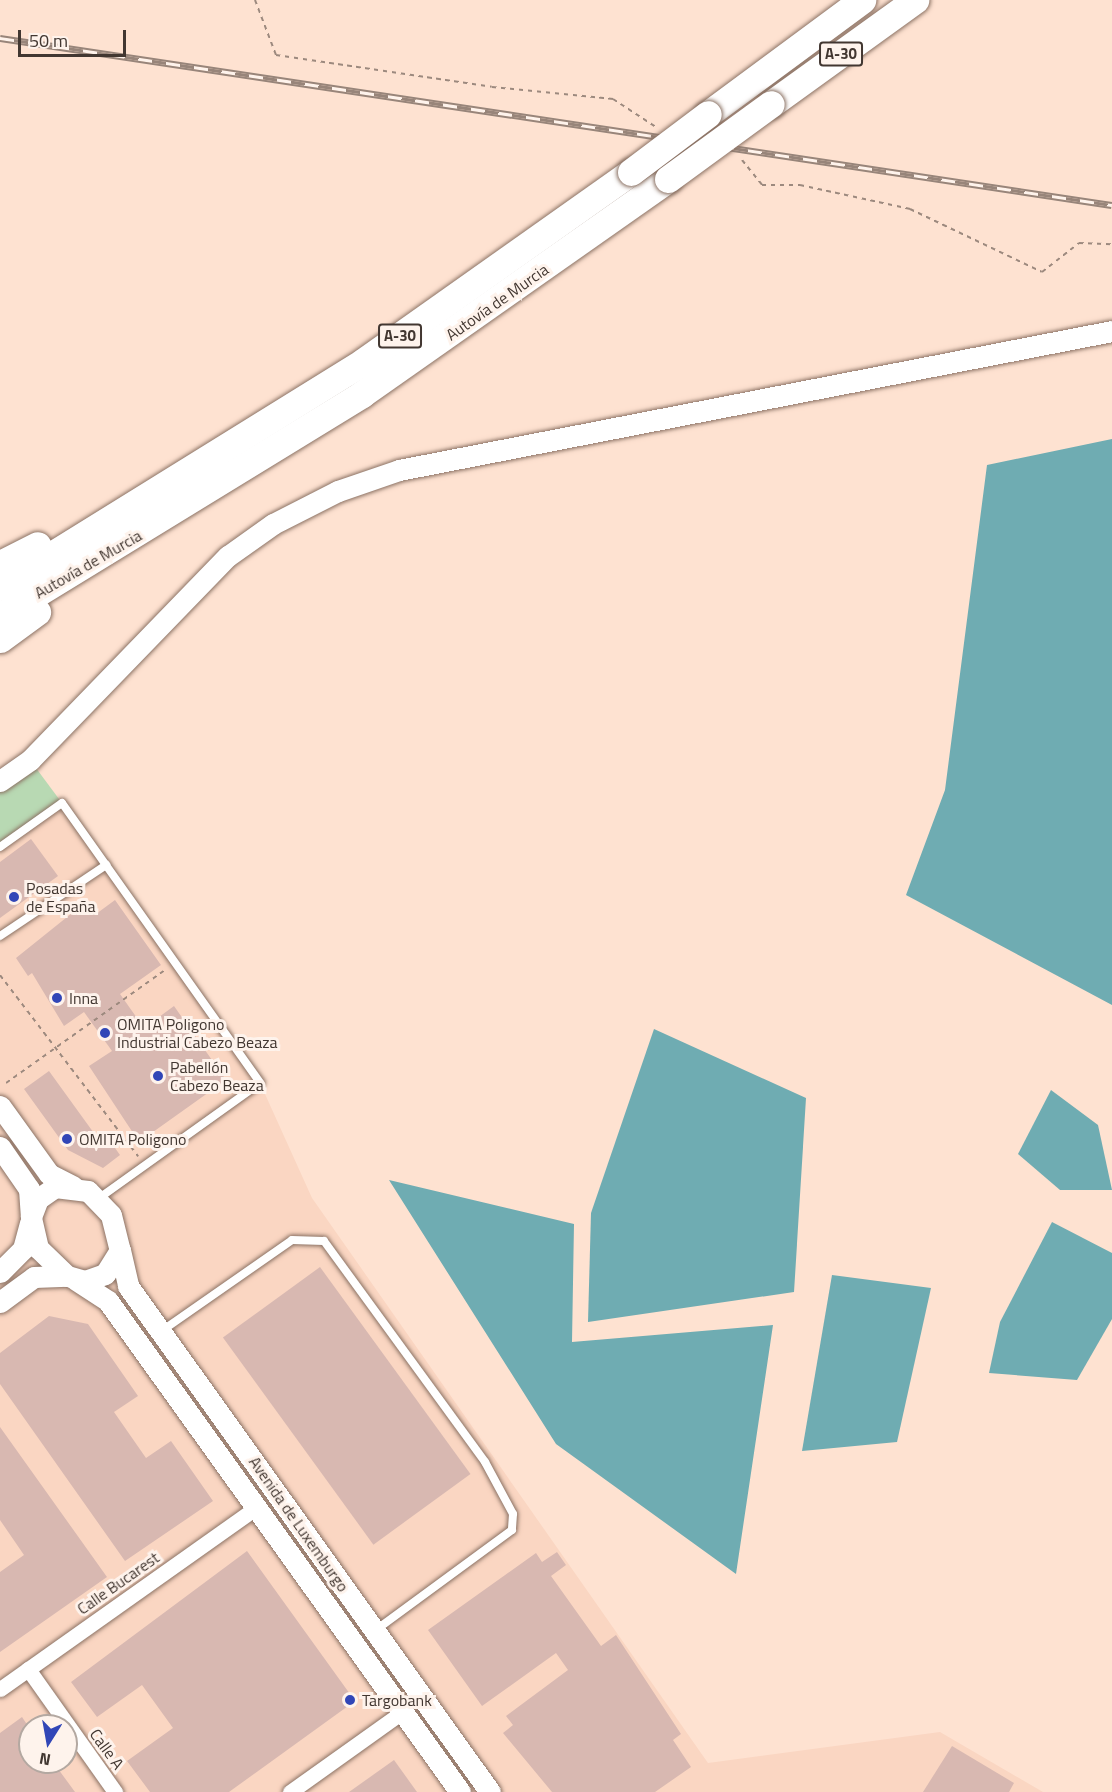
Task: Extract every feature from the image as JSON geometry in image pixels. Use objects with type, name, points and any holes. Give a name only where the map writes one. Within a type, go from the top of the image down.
[{"type":"highway","name":"Autovía de Murcia","points":[[0,587],[364,361],[631,172],[862,0]]},
{"type":"highway","name":"Autovía de Murcia","points":[[0,616],[362,394],[668,179],[915,0]]},
{"type":"highway","points":[[0,564],[123,499],[161,489]]},
{"type":"highway","points":[[0,639],[44,607],[66,577]]},
{"type":"main road","points":[[0,781],[30,760],[228,556],[273,524],[338,491],[399,470],[1112,331]]},
{"type":"main road","points":[[0,1106],[49,1174],[98,1199],[117,1229],[120,1250],[105,1274],[71,1278],[34,1277],[0,1302]]},
{"type":"main road","points":[[0,1147],[29,1189],[31,1218],[43,1257],[71,1278]]},
{"type":"main road","points":[[0,1272],[23,1248],[31,1218],[46,1192],[76,1187]]},
{"type":"main road","name":"Avenida de Luxemburgo","points":[[120,1250],[123,1277],[490,1792]]},
{"type":"main road","name":"Avenida de Luxemburgo","points":[[71,1278],[108,1301],[460,1792]]},
{"type":"main road","points":[[256,1508],[277,1493]]},
{"type":"main road","points":[[402,1712],[422,1697]]},
{"type":"street","name":"Calle Bucarest","points":[[0,1689],[256,1508]]},
{"type":"street","name":"Calle A","points":[[28,1669],[115,1792]]},
{"type":"street","points":[[290,1792],[402,1712]]},
{"type":"lane","points":[[0,847],[62,803],[260,1083],[98,1199]]},
{"type":"lane","points":[[0,936],[106,865]]},
{"type":"lane","points":[[161,1332],[292,1240],[324,1241],[342,1260],[485,1462],[513,1514],[506,1535],[375,1631]]},
{"type":"path","points":[[255,0],[276,55],[492,87],[613,99],[656,127]]},
{"type":"path","points":[[742,160],[762,186],[800,185],[910,209],[1042,272],[1079,243],[1112,244]]},
{"type":"path","points":[[6,1083],[176,963]]},
{"type":"path","points":[[0,975],[145,1166]]},
{"type":"shaded area","points":[[30,760],[260,1083],[312,1198],[708,1763],[940,1732],[1043,1792],[0,1792],[0,777]]},
{"type":"green space","points":[[30,760],[62,803],[0,847],[0,781]]},
{"type":"water","points":[[1112,439],[1112,1005],[906,895],[945,790],[987,465]]},
{"type":"water","points":[[654,1029],[806,1098],[794,1292],[588,1322],[591,1213]]},
{"type":"water","points":[[1051,1090],[1098,1125],[1112,1190],[1060,1190],[1018,1154]]},
{"type":"water","points":[[389,1180],[574,1224],[572,1342],[773,1325],[736,1574],[556,1444]]},
{"type":"water","points":[[1052,1222],[1112,1253],[1112,1319],[1077,1380],[989,1373],[1000,1322]]},
{"type":"water","points":[[832,1275],[931,1288],[897,1442],[802,1451]]},
{"type":"building","name":"Posadas de España","points":[[31,839],[58,876],[0,918],[0,862]]},
{"type":"building","points":[[115,900],[161,965],[120,994],[144,1028],[174,1006],[226,1080],[139,1142],[89,1066],[112,1051],[84,1012],[64,1026],[32,973],[28,976],[16,958],[87,901],[96,914]]},
{"type":"building","points":[[49,1071],[96,1136],[103,1131],[120,1155],[103,1168],[68,1150],[24,1089]]},
{"type":"building","points":[[320,1267],[470,1474],[373,1545],[223,1338]]},
{"type":"building","points":[[49,1316],[88,1324],[138,1396],[114,1412],[146,1458],[171,1441],[213,1501],[125,1561],[0,1384],[0,1353]]},
{"type":"building","points":[[0,1427],[107,1577],[0,1652],[0,1572],[24,1555],[0,1520]]},
{"type":"building","points":[[247,1551],[355,1701],[229,1792],[150,1792],[127,1761],[173,1728],[142,1685],[97,1717],[71,1682]]},
{"type":"building","points":[[557,1552],[566,1565],[551,1576],[601,1646],[616,1635],[681,1734],[673,1740],[691,1767],[655,1792],[552,1792],[503,1733],[513,1725],[506,1716],[568,1670],[556,1653],[482,1706],[428,1630],[536,1553],[542,1562]]},
{"type":"building","points":[[18,1720],[18,1774],[62,1774],[75,1792],[0,1792],[0,1733]]},
{"type":"building","points":[[952,1746],[1014,1783],[1009,1792],[923,1792]]},
{"type":"building","points":[[394,1760],[417,1792],[349,1792]]},
{"type":"railway","points":[[0,38],[1112,205]]},
{"type":"place","name":"Posadas de España","points":[[14,897]]},
{"type":"place","name":"Inna","points":[[57,998]]},
{"type":"place","name":"OMITA Poligono Industrial Cabezo Beaza","points":[[105,1033]]},
{"type":"place","name":"Pabellón Cabezo Beaza","points":[[158,1076]]},
{"type":"place","name":"OMITA Poligono","points":[[67,1139]]},
{"type":"place","name":"Targobank","points":[[350,1700]]}]
